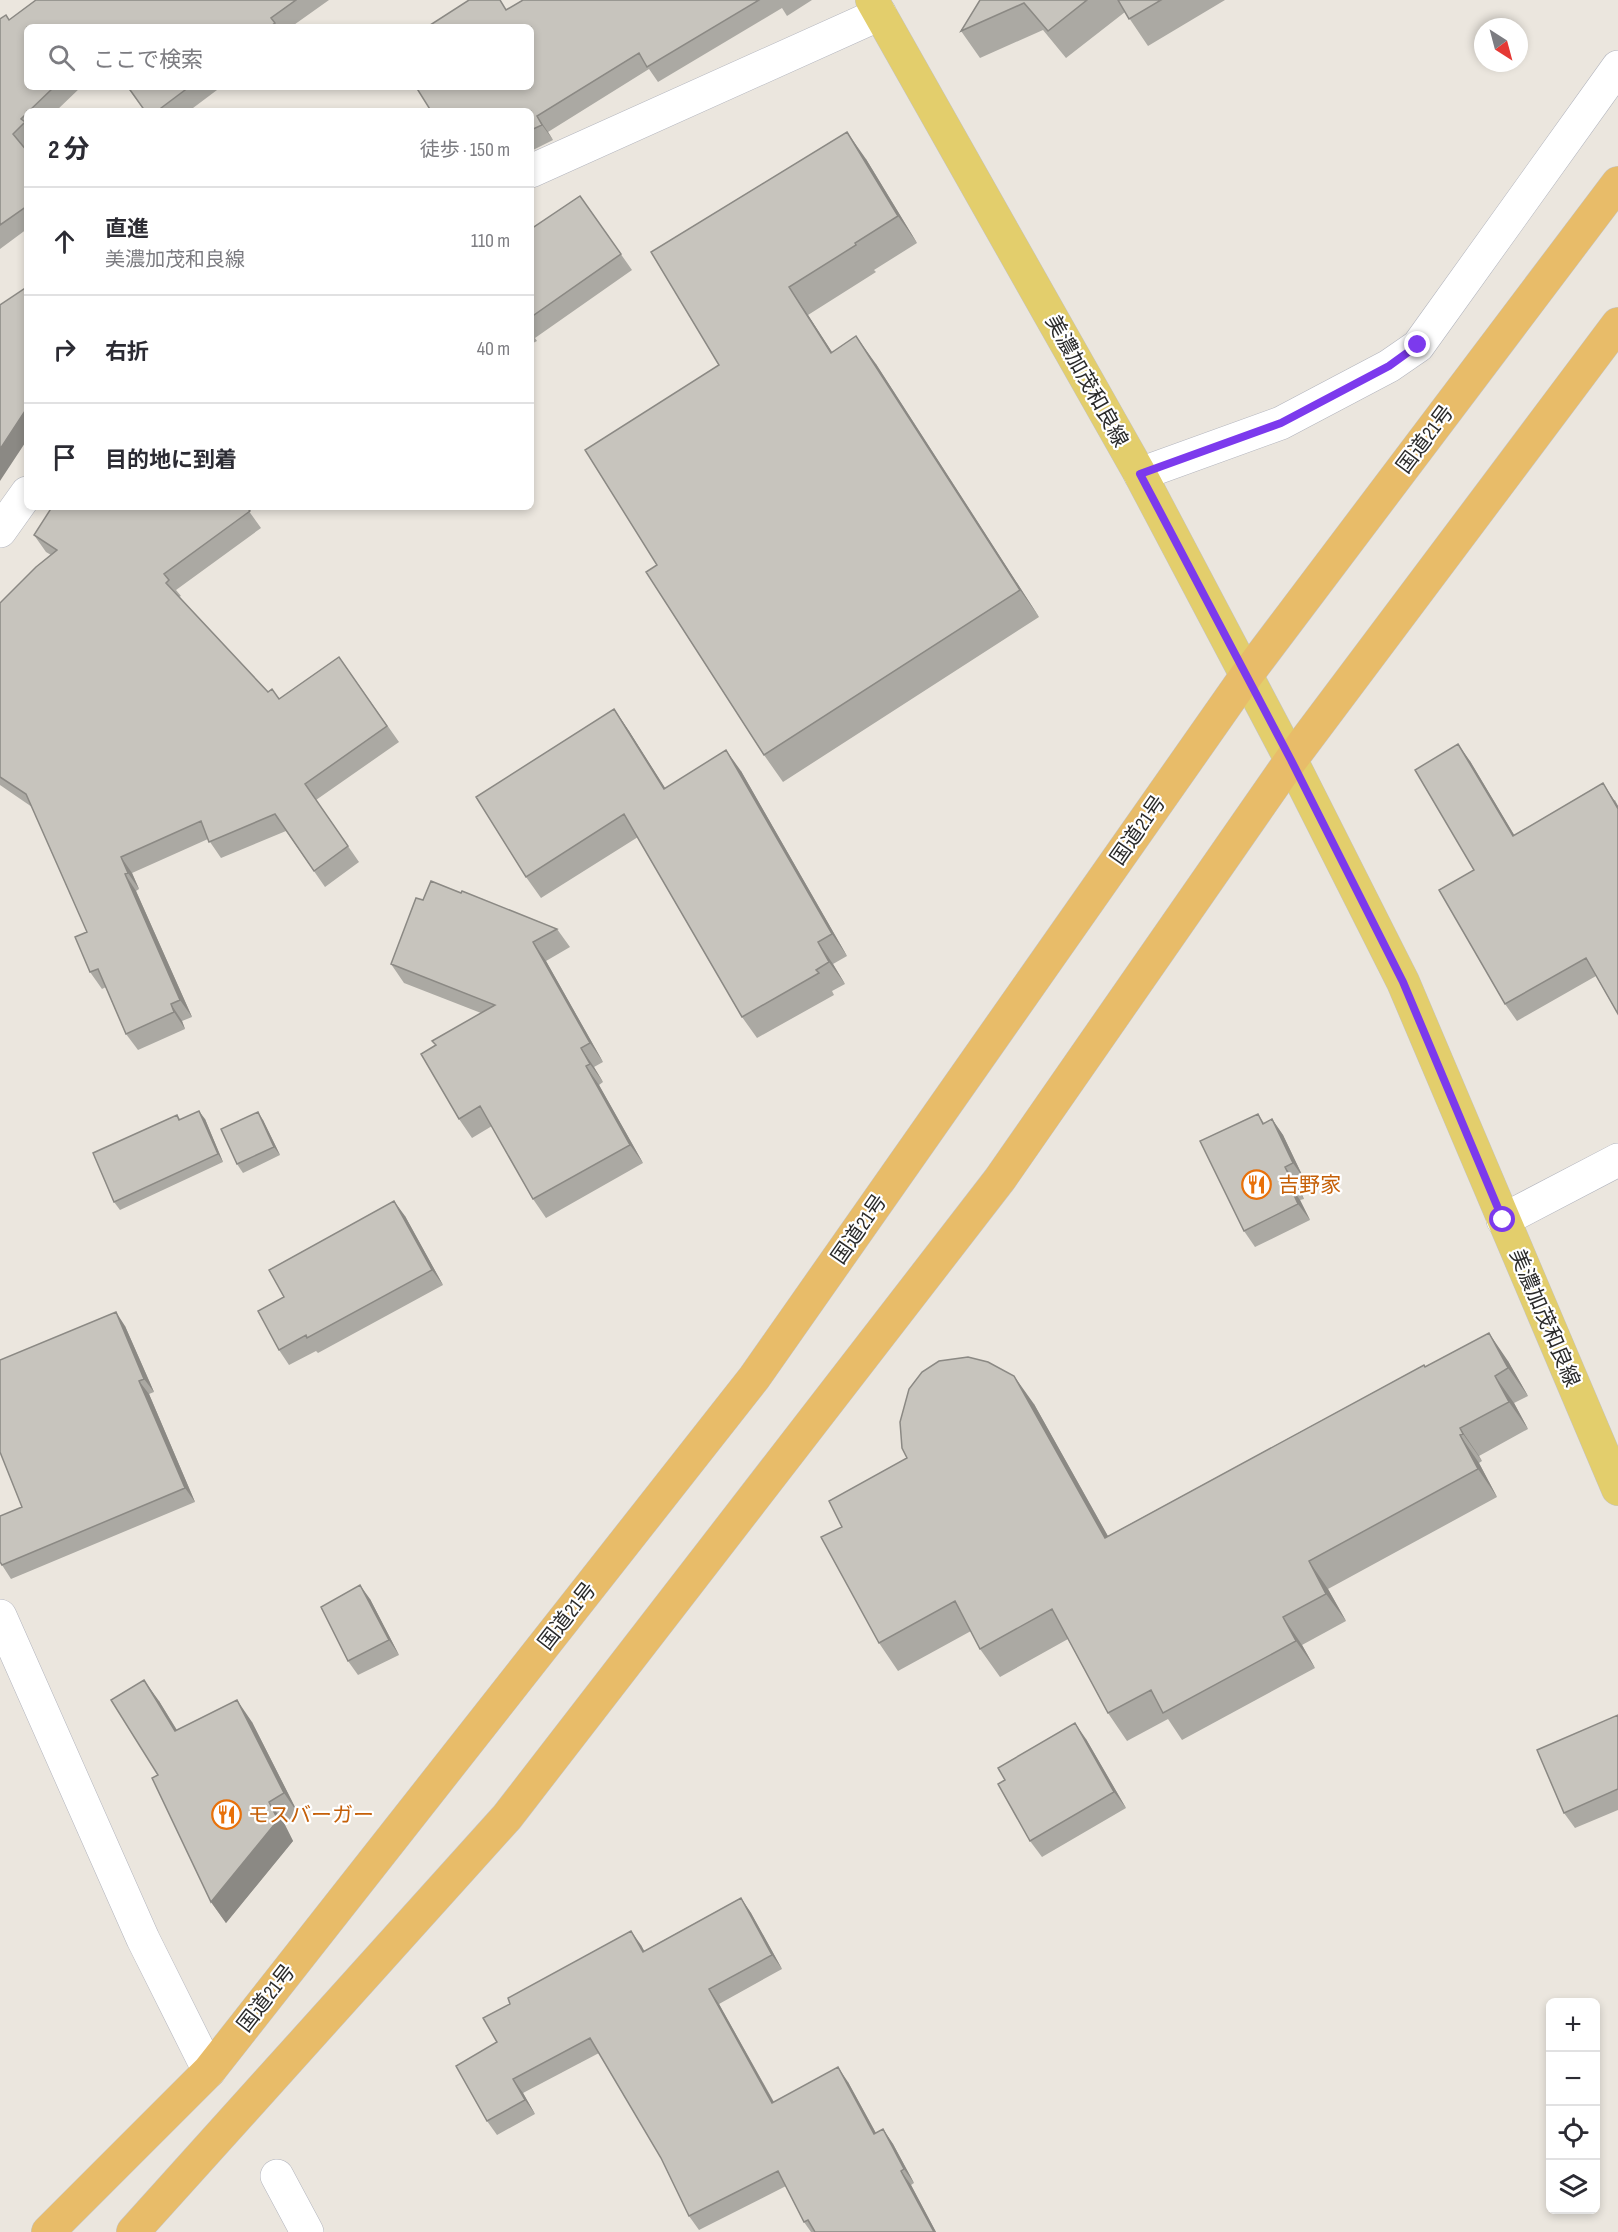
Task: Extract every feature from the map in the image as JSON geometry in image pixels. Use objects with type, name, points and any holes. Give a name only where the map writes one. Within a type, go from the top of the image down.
[{"type":"highway","name":"国道21号","points":[[48,2232],[208,2071],[754,1378],[1246,676],[1618,183]]},
{"type":"highway","points":[[133,2232],[507,1817],[1000,1179],[1291,760],[1618,324]]},
{"type":"main road","name":"美濃加茂和良線","points":[[876,7],[1140,474],[1291,760],[1403,982],[1618,1489]]},
{"type":"street","points":[[534,170],[876,7]]},
{"type":"street","points":[[1140,474],[1281,423],[1389,366],[1418,345],[1618,67]]},
{"type":"street","points":[[0,531],[24,497]]},
{"type":"street","points":[[1503,1220],[1618,1160]]},
{"type":"street","points":[[0,1616],[143,1939],[208,2071]]},
{"type":"street","points":[[277,2176],[307,2232]]},
{"type":"building","points":[[36,0],[296,0],[271,18],[274,24],[24,24],[24,90],[51,90],[32,108],[24,108],[24,116],[21,119],[24,123],[13,134],[24,147],[24,208],[0,225],[0,19],[6,15],[9,20]]},
{"type":"building","points":[[469,0],[500,0],[506,10],[523,0],[759,0],[647,67],[639,53],[537,116],[542,125],[534,129],[534,108],[429,108],[418,90],[534,90],[534,24],[432,24]]},
{"type":"building","points":[[980,0],[1087,0],[1048,31],[1024,3],[961,31]]},
{"type":"building","points":[[1118,0],[1161,0],[1129,19]]},
{"type":"building","points":[[130,90],[185,90],[161,108],[143,108]]},
{"type":"building","points":[[847,132],[898,216],[789,287],[831,353],[856,336],[1020,590],[764,755],[646,572],[657,565],[585,450],[719,365],[651,252]]},
{"type":"building","points":[[580,196],[621,254],[534,315],[534,227]]},
{"type":"building","points":[[24,289],[24,413],[0,449],[0,305]]},
{"type":"building","points":[[50,510],[249,510],[164,574],[169,580],[166,583],[268,692],[272,689],[279,699],[339,657],[387,726],[305,784],[348,846],[314,871],[275,814],[209,842],[201,821],[121,857],[128,873],[125,874],[180,1000],[171,1004],[174,1012],[126,1034],[98,969],[90,972],[75,937],[87,932],[26,794],[0,777],[0,603],[36,567],[57,550],[34,535]]},
{"type":"building","points":[[614,709],[664,789],[726,750],[832,934],[818,942],[829,962],[816,970],[819,973],[742,1017],[624,814],[526,877],[476,797]]},
{"type":"building","points":[[1458,744],[1513,836],[1603,783],[1618,809],[1618,1014],[1586,958],[1505,1004],[1439,890],[1474,870],[1415,770]]},
{"type":"building","points":[[431,881],[557,929],[533,942],[590,1043],[581,1048],[590,1064],[586,1066],[630,1145],[533,1199],[480,1106],[459,1119],[421,1054],[436,1045],[432,1041],[495,1005],[391,964],[416,898],[423,900]]},
{"type":"building","points":[[199,1111],[218,1154],[114,1202],[93,1153],[177,1115],[179,1120]]},
{"type":"building","points":[[258,1112],[274,1147],[237,1164],[221,1129]]},
{"type":"building","points":[[1258,1114],[1263,1124],[1272,1119],[1293,1163],[1285,1167],[1293,1183],[1289,1184],[1298,1204],[1244,1231],[1200,1141]]},
{"type":"building","points":[[394,1201],[432,1270],[307,1338],[306,1335],[279,1350],[258,1311],[284,1297],[269,1270]]},
{"type":"building","points":[[116,1312],[144,1379],[139,1381],[185,1488],[2,1565],[0,1562],[0,1516],[22,1507],[0,1452],[0,1360]]},
{"type":"building","points":[[1489,1333],[1508,1368],[1495,1376],[1509,1402],[1460,1428],[1463,1434],[1460,1435],[1478,1469],[1309,1561],[1326,1594],[1283,1617],[1296,1641],[1163,1713],[1151,1690],[1108,1713],[1052,1609],[980,1649],[955,1601],[879,1643],[821,1537],[842,1527],[829,1501],[907,1458],[902,1448],[900,1422],[909,1389],[922,1372],[939,1361],[968,1357],[988,1362],[1014,1376],[1105,1538],[1424,1365],[1425,1367]]},
{"type":"building","points":[[360,1585],[389,1640],[348,1661],[321,1607]]},
{"type":"building","points":[[144,1680],[175,1731],[237,1700],[284,1793],[269,1802],[278,1820],[211,1902],[152,1778],[158,1775],[111,1700]]},
{"type":"building","points":[[1618,1715],[1618,1789],[1564,1813],[1537,1750]]},
{"type":"building","points":[[1075,1723],[1114,1792],[1030,1841],[998,1784],[1005,1780],[998,1768]]},
{"type":"building","points":[[741,1898],[772,1955],[709,1989],[772,2103],[838,2067],[874,2134],[883,2129],[904,2169],[901,2171],[934,2232],[815,2232],[808,2220],[804,2222],[778,2171],[689,2216],[661,2158],[590,2038],[513,2079],[525,2100],[487,2121],[456,2066],[497,2042],[483,2018],[510,2004],[508,1998],[631,1931],[643,1952]]},
{"type":"place","name":"吉野家","points":[[1257,1185]]},
{"type":"place","name":"モスバーガー","points":[[227,1815]]},
{"type":"route","points":[[1418,345],[1389,366],[1281,423],[1140,474],[1291,760],[1403,982],[1503,1220]]}]
